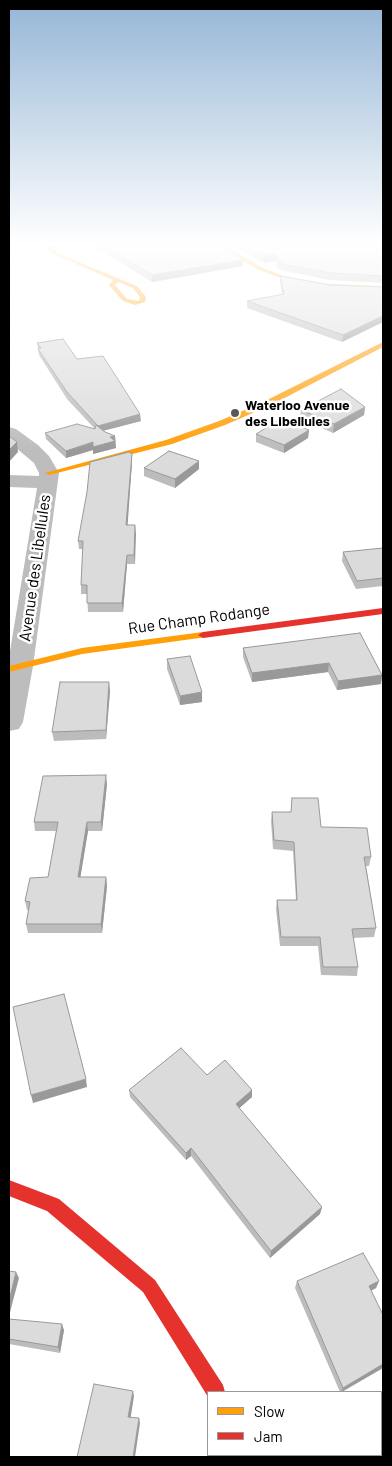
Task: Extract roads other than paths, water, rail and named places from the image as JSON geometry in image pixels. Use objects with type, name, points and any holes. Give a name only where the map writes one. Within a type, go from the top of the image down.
[{"type":"street","points":[[9,481],[48,477],[169,442],[222,423],[266,404],[383,344]]},
{"type":"street","points":[[9,433],[31,449],[42,460],[48,477]]},
{"type":"street","name":"Avenue des Libellules","points":[[9,722],[14,667],[48,477]]},
{"type":"street","name":"Rue Champ Rodange","points":[[14,667],[82,651],[383,611]]},
{"type":"street","points":[[9,1188],[53,1205],[149,1286],[216,1391]]},
{"type":"place","name":"Waterloo Avenue des Libellules","points":[[235,413]]}]
